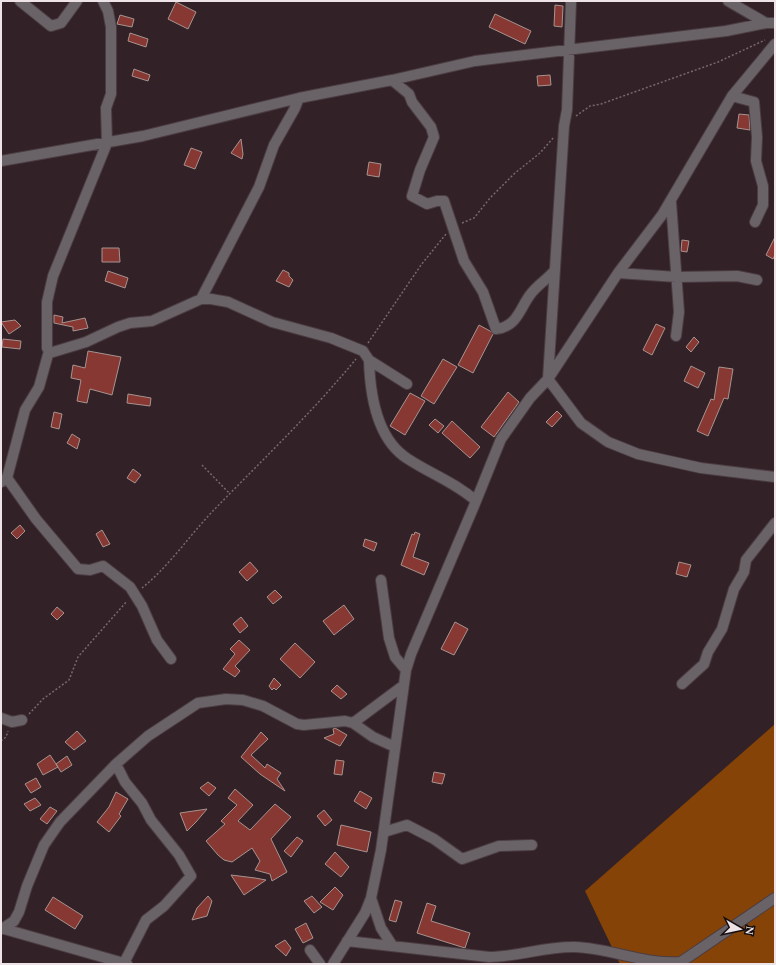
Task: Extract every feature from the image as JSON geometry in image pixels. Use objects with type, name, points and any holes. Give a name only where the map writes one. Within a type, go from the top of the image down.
[{"type":"street","points":[[20,1],[51,26],[61,23],[77,1]]},
{"type":"street","points":[[103,1],[108,11],[111,27],[111,94],[106,108],[107,143],[53,276],[47,302],[47,348],[49,352],[39,387],[25,410],[4,480],[78,568],[90,570],[103,566],[130,587],[142,606],[157,640],[171,659]]},
{"type":"street","points":[[571,1],[568,49],[567,110],[564,126],[548,379],[581,423],[608,442],[638,454],[701,468],[775,477]]},
{"type":"street","points":[[728,1],[770,23]]},
{"type":"street","points":[[1,161],[107,143],[241,113],[299,98],[392,80],[475,60],[726,31],[770,23]]},
{"type":"street","points":[[333,964],[365,913],[371,898],[384,832],[406,670],[411,654],[501,439],[530,398],[548,379],[618,273],[671,202],[732,96],[775,44]]},
{"type":"street","points":[[392,80],[409,94],[412,102],[431,127],[434,137],[420,170],[412,196],[427,204],[436,201],[444,202],[449,222],[464,261],[482,292],[496,329],[503,328],[519,315],[530,295],[555,270]]},
{"type":"street","points":[[732,96],[754,102],[757,137],[756,161],[763,186],[763,205],[755,222]]},
{"type":"street","points":[[201,299],[259,187],[274,145],[299,98]]},
{"type":"street","points":[[671,202],[679,312],[676,336]]},
{"type":"street","points":[[618,273],[677,277],[737,276],[757,280]]},
{"type":"street","points":[[49,352],[86,342],[130,323],[152,321],[201,299],[228,302],[272,322],[331,338],[363,351],[369,360],[407,384]]},
{"type":"street","points":[[369,360],[372,395],[385,434],[407,458],[451,482],[476,501]]},
{"type":"street","points":[[682,684],[704,664],[708,652],[722,629],[734,590],[744,572],[746,560],[775,523]]},
{"type":"street","points":[[381,580],[389,638],[395,657],[406,670]]},
{"type":"street","points":[[352,723],[404,685]]},
{"type":"street","points":[[2,928],[14,920],[19,912],[27,886],[44,845],[60,822],[116,764],[148,736],[198,703],[243,700],[263,706],[297,724],[304,725],[334,721],[352,723],[373,737],[395,747]]},
{"type":"street","points":[[1,718],[12,722],[22,720]]},
{"type":"street","points":[[2,928],[125,964],[146,920],[164,906],[191,876],[179,855],[151,820],[142,803],[125,782],[116,764]]},
{"type":"street","points":[[384,832],[407,825],[434,839],[462,859],[500,846],[532,845]]},
{"type":"street","points":[[371,898],[381,928],[392,945]]},
{"type":"street","points":[[347,941],[372,945],[392,945],[495,957],[554,948],[591,948],[671,964],[681,962],[691,956],[775,898]]},
{"type":"street","points":[[14,920],[19,933]]},
{"type":"street","points":[[310,950],[320,964]]},
{"type":"path","points":[[202,465],[230,494]]},
{"type":"shaded area","points":[[775,724],[775,964],[620,964],[585,891]]},
{"type":"building","points":[[176,2],[196,12],[188,29],[168,19]]},
{"type":"building","points":[[555,5],[563,6],[562,27],[554,26]]},
{"type":"building","points":[[495,14],[531,31],[525,44],[489,27]]},
{"type":"building","points":[[120,15],[134,19],[132,27],[117,24]]},
{"type":"building","points":[[130,33],[148,39],[146,47],[128,41]]},
{"type":"building","points":[[134,69],[150,75],[148,81],[132,76]]},
{"type":"building","points":[[550,75],[551,85],[538,86],[537,76]]},
{"type":"building","points":[[739,114],[749,115],[750,130],[737,128]]},
{"type":"building","points":[[241,139],[243,154],[242,159],[231,153]]},
{"type":"building","points":[[191,148],[202,152],[195,169],[184,165]]},
{"type":"building","points":[[369,162],[381,164],[379,177],[367,175]]},
{"type":"building","points":[[775,237],[775,255],[773,259],[766,255]]},
{"type":"building","points":[[682,240],[689,241],[687,252],[681,251]]},
{"type":"building","points":[[102,248],[119,248],[120,262],[102,262]]},
{"type":"building","points":[[283,270],[289,273],[289,276],[293,280],[289,287],[276,281]]},
{"type":"building","points":[[108,271],[128,278],[125,288],[105,281]]},
{"type":"building","points":[[54,315],[63,317],[62,323],[85,318],[88,328],[73,331],[73,327],[54,323]]},
{"type":"building","points":[[15,320],[21,326],[9,334],[1,322]]},
{"type":"building","points":[[656,324],[665,328],[652,355],[643,350]]},
{"type":"building","points":[[479,325],[493,334],[473,373],[458,365]]},
{"type":"building","points":[[694,337],[699,342],[691,352],[686,347]]},
{"type":"building","points":[[3,339],[21,341],[20,349],[2,347]]},
{"type":"building","points":[[88,351],[121,357],[112,395],[90,389],[87,403],[77,401],[81,380],[71,378],[73,365],[85,368]]},
{"type":"building","points":[[443,359],[457,367],[434,404],[421,396]]},
{"type":"building","points":[[691,366],[705,373],[698,388],[684,381]]},
{"type":"building","points":[[719,367],[733,369],[728,399],[724,398],[708,436],[697,431],[711,399],[714,400]]},
{"type":"building","points":[[508,392],[519,402],[494,437],[481,427]]},
{"type":"building","points":[[410,393],[425,401],[405,435],[390,426]]},
{"type":"building","points":[[128,394],[151,398],[150,406],[127,403]]},
{"type":"building","points":[[557,411],[562,416],[552,427],[546,422]]},
{"type":"building","points":[[54,412],[62,414],[59,429],[51,427]]},
{"type":"building","points":[[435,419],[444,426],[438,433],[429,425]]},
{"type":"building","points":[[452,421],[480,447],[470,458],[442,433]]},
{"type":"building","points":[[72,434],[80,439],[77,449],[67,443]]},
{"type":"building","points":[[133,469],[141,475],[135,483],[127,478]]},
{"type":"building","points":[[20,525],[25,531],[17,539],[11,533]]},
{"type":"building","points":[[102,530],[110,544],[103,547],[96,534]]},
{"type":"building","points":[[415,532],[420,534],[413,557],[429,563],[424,575],[401,565],[412,534],[414,535]]},
{"type":"building","points":[[365,539],[377,543],[374,551],[363,546]]},
{"type":"building","points":[[250,562],[258,571],[247,581],[239,572]]},
{"type":"building","points":[[679,562],[691,565],[687,577],[676,574]]},
{"type":"building","points":[[275,590],[282,597],[273,604],[267,597]]},
{"type":"building","points":[[344,605],[354,619],[334,635],[323,621]]},
{"type":"building","points":[[57,607],[64,613],[57,620],[51,614]]},
{"type":"building","points":[[241,617],[248,626],[240,633],[233,624]]},
{"type":"building","points":[[455,622],[468,629],[454,655],[441,649]]},
{"type":"building","points":[[239,640],[250,650],[235,666],[240,671],[235,677],[223,669],[235,654],[230,649]]},
{"type":"building","points":[[295,643],[315,662],[300,678],[280,659]]},
{"type":"building","points":[[274,678],[281,685],[276,690],[274,688],[272,690],[269,686]]},
{"type":"building","points":[[337,685],[347,694],[341,699],[331,691]]},
{"type":"building","points":[[335,728],[347,735],[340,746],[324,738],[334,734],[333,729]]},
{"type":"building","points":[[77,731],[86,741],[74,750],[65,742]]},
{"type":"building","points":[[261,732],[268,739],[251,755],[265,768],[267,764],[281,773],[277,779],[285,791],[260,774],[241,757]]},
{"type":"building","points":[[50,755],[58,767],[43,775],[37,764]]},
{"type":"building","points":[[67,756],[72,765],[61,772],[56,764]]},
{"type":"building","points":[[336,760],[344,761],[342,775],[334,774]]},
{"type":"building","points":[[434,772],[445,774],[442,784],[432,782]]},
{"type":"building","points":[[36,778],[41,787],[31,793],[25,784]]},
{"type":"building","points":[[208,782],[216,788],[209,796],[200,788]]},
{"type":"building","points":[[235,789],[253,805],[238,821],[250,830],[275,804],[291,817],[271,839],[287,872],[272,881],[270,874],[255,870],[260,861],[252,848],[232,862],[224,860],[206,841],[225,824],[221,821],[237,805],[228,798]]},
{"type":"building","points":[[360,791],[372,798],[366,809],[354,801]]},
{"type":"building","points":[[116,792],[128,799],[119,814],[121,816],[109,832],[97,822],[109,807]]},
{"type":"building","points":[[35,798],[41,805],[30,811],[24,804]]},
{"type":"building","points":[[50,807],[57,811],[47,824],[40,819]]},
{"type":"building","points":[[207,809],[196,822],[187,831],[180,813]]},
{"type":"building","points":[[324,810],[332,820],[325,826],[317,816]]},
{"type":"building","points":[[341,825],[371,832],[367,852],[337,845]]},
{"type":"building","points":[[297,837],[303,841],[291,857],[284,851]]},
{"type":"building","points":[[335,852],[349,867],[341,877],[325,864]]},
{"type":"building","points":[[231,875],[255,878],[266,880],[244,895]]},
{"type":"building","points":[[335,887],[343,895],[333,910],[320,902]]},
{"type":"building","points":[[208,896],[212,901],[207,916],[192,920],[197,908]]},
{"type":"building","points":[[312,896],[322,907],[314,913],[304,901]]},
{"type":"building","points":[[53,897],[83,916],[75,929],[45,910]]},
{"type":"building","points":[[395,900],[402,902],[396,922],[389,920]]},
{"type":"building","points":[[427,903],[436,906],[431,921],[470,933],[465,948],[417,933]]},
{"type":"building","points":[[306,923],[313,938],[303,943],[295,929]]},
{"type":"building","points":[[285,940],[291,948],[286,956],[275,946]]}]
